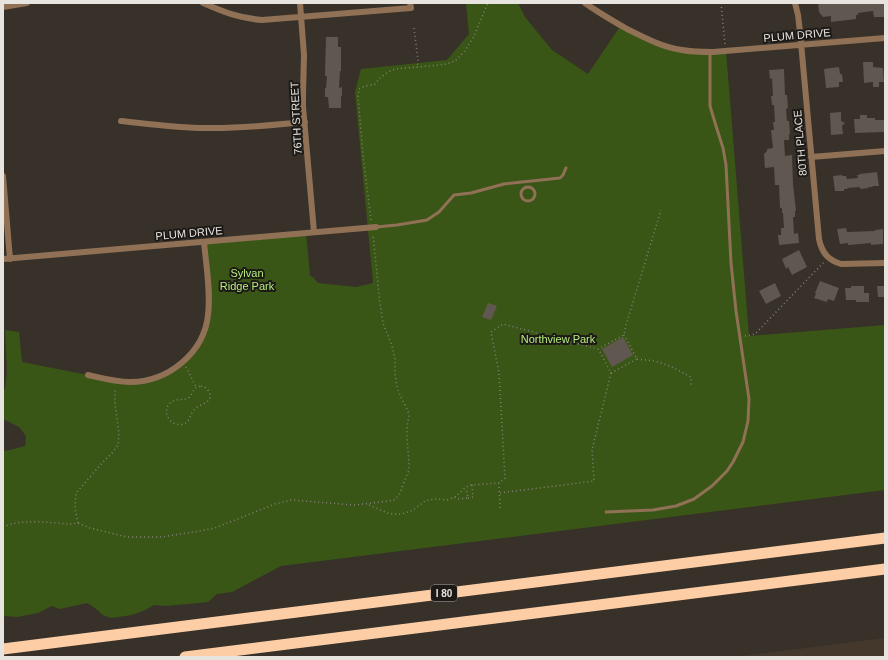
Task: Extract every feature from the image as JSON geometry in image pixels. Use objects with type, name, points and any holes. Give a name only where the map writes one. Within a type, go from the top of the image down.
[{"type":"highway","name":"I 80","points":[[3,649],[885,538]]},
{"type":"highway","points":[[185,657],[885,570]]},
{"type":"street","points":[[3,7],[27,3]]},
{"type":"street","points":[[203,3],[221,12],[235,16],[247,19],[266,20],[410,6]]},
{"type":"street","name":"76TH STREET","points":[[300,3],[304,55],[303,94],[314,232]]},
{"type":"street","name":"PLUM DRIVE","points":[[585,3],[602,16],[651,41],[682,50],[697,52],[885,38]]},
{"type":"street","name":"80TH PLACE","points":[[795,3],[802,45],[818,239],[823,253],[828,258]]},
{"type":"street","points":[[121,121],[178,127],[207,128],[235,128],[305,122]]},
{"type":"street","points":[[811,157],[885,152]]},
{"type":"street","points":[[3,176],[10,259]]},
{"type":"street","name":"PLUM DRIVE","points":[[3,259],[374,227]]},
{"type":"street","points":[[88,375],[129,382],[154,379],[174,369],[193,351],[200,341],[208,316],[209,297],[204,242]]},
{"type":"street","points":[[828,258],[841,264],[885,263]]},
{"type":"lane","points":[[606,512],[653,510],[676,506],[694,499],[712,486],[727,471],[743,442],[748,421],[749,399],[736,311],[731,263],[726,164],[724,148],[710,106],[710,52]]},
{"type":"lane","points":[[374,227],[427,220],[439,212],[454,195],[471,193],[504,184],[560,178],[566,168]]},
{"type":"lane","points":[[527,182],[528,187]]},
{"type":"lane","points":[[528,187],[533,189],[536,193],[534,198],[530,201],[525,200],[521,195],[523,190],[528,187]]},
{"type":"path","points":[[3,527],[22,522],[78,523],[90,528],[127,537],[161,537],[215,528],[275,504],[291,500],[344,505],[367,504],[394,500],[399,495],[409,470],[407,426],[409,416],[397,387],[395,359],[380,304],[374,227],[363,155],[358,96],[359,89],[375,84],[388,72],[395,69],[447,64],[455,61],[464,52],[473,38],[488,3]]},
{"type":"path","points":[[721,3],[726,51]]},
{"type":"path","points":[[414,28],[418,60],[417,68]]},
{"type":"path","points":[[637,359],[624,335],[661,210]]},
{"type":"path","points":[[740,336],[755,334],[828,258]]},
{"type":"path","points":[[367,504],[390,514],[402,514],[413,510],[425,501],[435,499],[447,500],[455,497],[466,486],[499,483],[504,478],[499,373],[491,332],[503,324],[598,349],[624,335]]},
{"type":"path","points":[[500,493],[594,481],[592,450],[611,373],[598,349]]},
{"type":"path","points":[[611,373],[637,359],[655,361],[672,367],[691,377],[691,386]]},
{"type":"path","points":[[182,363],[187,369],[196,387]]},
{"type":"path","points":[[78,523],[75,509],[76,493],[118,445],[119,434],[114,390],[117,381]]},
{"type":"path","points":[[201,386],[207,388],[210,397],[207,402],[195,408],[190,419],[185,424],[175,425],[167,416],[167,407],[175,400],[189,397],[196,387],[201,386]]},
{"type":"path","points":[[499,483],[500,508]]},
{"type":"path","points":[[455,497],[457,499],[474,497],[472,485]]},
{"type":"path","points":[[467,491],[468,498]]},
{"type":"shaded area","points":[[885,638],[885,657],[735,657]]},
{"type":"green space","name":"Northview Park","points":[[466,3],[518,3],[525,17],[552,50],[588,74],[621,25],[666,46],[726,51],[749,336],[885,325],[885,490],[281,566],[232,592],[217,594],[208,602],[166,606],[154,605],[132,615],[111,618],[103,615],[87,603],[60,609],[52,606],[38,613],[17,617],[3,616],[3,451],[25,446],[26,436],[19,427],[3,419],[3,391],[5,389],[7,372],[5,330],[19,332],[22,362],[129,382],[164,374],[193,351],[208,316],[204,242],[306,233],[310,276],[313,277],[318,283],[356,287],[373,283],[355,92],[361,69],[447,60],[469,34]]},
{"type":"building","points":[[818,3],[885,3],[885,17],[874,17],[873,11],[858,13],[858,15],[856,15],[856,19],[831,22],[831,16],[823,17],[819,12]]},
{"type":"building","points":[[326,37],[338,37],[338,47],[341,47],[339,88],[342,87],[341,108],[329,108],[328,97],[325,97],[327,76],[325,76]]},
{"type":"building","points":[[863,62],[873,62],[873,67],[883,68],[884,82],[879,82],[879,87],[873,87],[873,82],[864,83]]},
{"type":"building","points":[[839,67],[843,82],[839,82],[839,87],[826,88],[824,69]]},
{"type":"building","points":[[784,69],[785,95],[787,95],[788,108],[786,109],[787,121],[789,121],[790,134],[789,140],[784,140],[785,156],[792,155],[796,211],[795,217],[793,217],[794,234],[798,233],[799,243],[779,245],[778,235],[781,235],[781,228],[784,228],[782,208],[780,208],[779,185],[775,185],[774,167],[765,168],[764,154],[767,149],[773,148],[771,130],[774,130],[773,122],[775,122],[774,105],[772,105],[771,96],[773,96],[772,78],[770,79],[769,70]]},
{"type":"building","points":[[841,112],[841,121],[845,123],[842,126],[843,134],[831,135],[830,113]]},
{"type":"building","points":[[860,115],[867,115],[867,118],[875,118],[875,120],[885,120],[885,132],[855,133],[854,119],[860,119]]},
{"type":"building","points":[[877,172],[879,186],[860,189],[860,187],[847,188],[848,189],[844,189],[844,191],[835,191],[833,176],[842,175],[846,176],[847,179],[858,178],[857,175],[860,175],[859,174]]},
{"type":"building","points":[[846,228],[847,232],[875,231],[883,229],[883,244],[840,244],[837,229]]},
{"type":"building","points":[[799,250],[807,267],[792,275],[788,267],[786,269],[782,259]]},
{"type":"building","points":[[820,281],[839,288],[834,301],[828,299],[827,302],[814,298]]},
{"type":"building","points":[[775,283],[781,296],[766,304],[759,291]]},
{"type":"building","points":[[851,286],[864,286],[864,293],[869,293],[869,302],[846,300],[845,288],[851,288]]},
{"type":"building","points":[[877,286],[885,286],[885,297],[878,297]]},
{"type":"building","points":[[488,303],[497,306],[491,320],[482,317]]},
{"type":"building","points":[[623,337],[633,355],[612,367],[602,349]]},
{"type":"park label","name":"Sylvan Ridge Park","points":[[247,279]]}]
